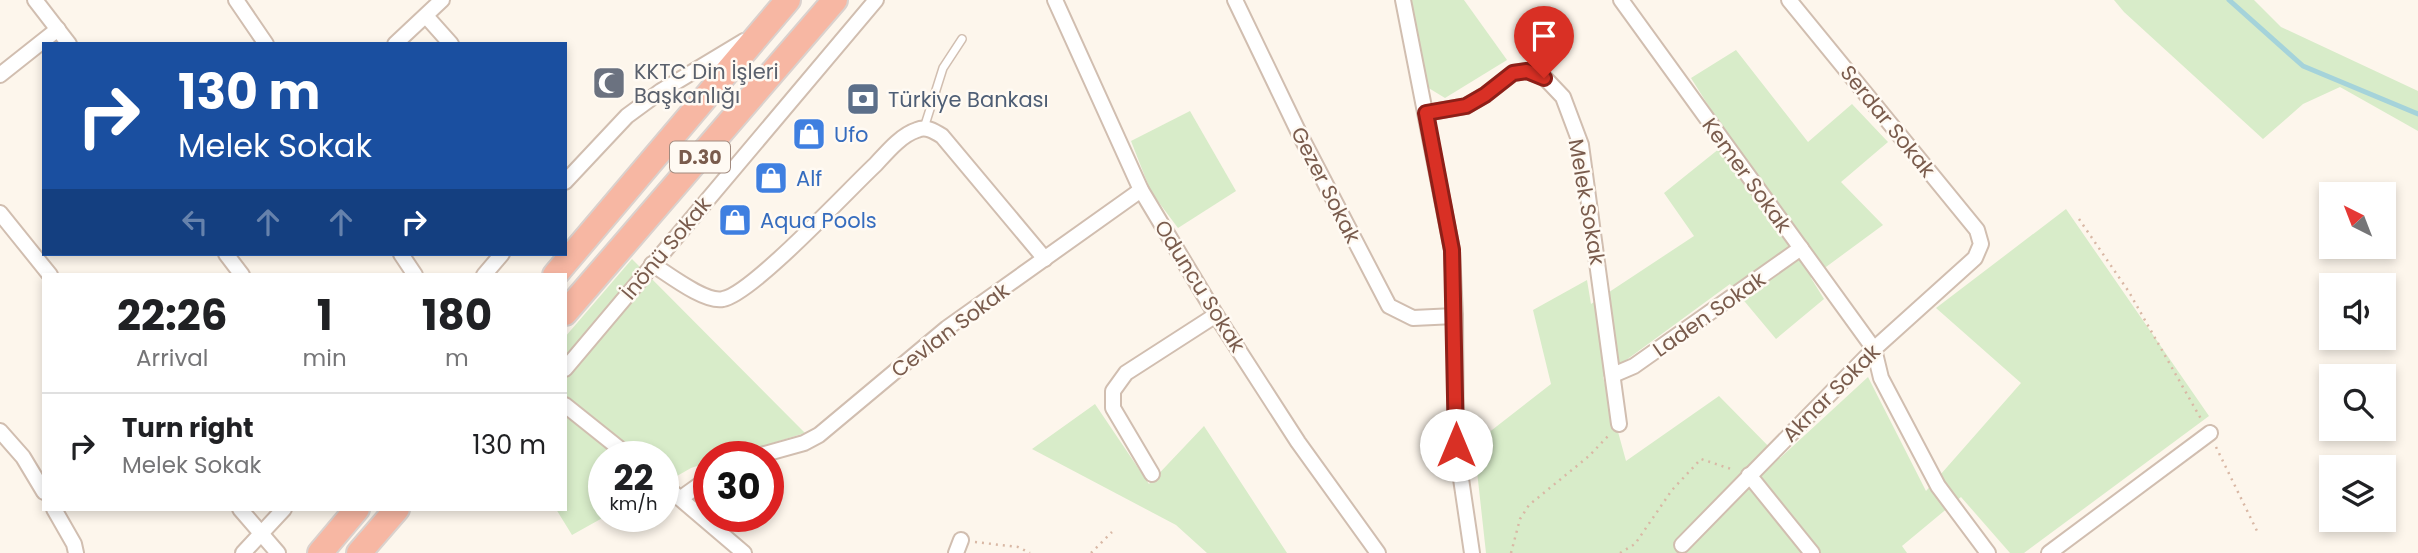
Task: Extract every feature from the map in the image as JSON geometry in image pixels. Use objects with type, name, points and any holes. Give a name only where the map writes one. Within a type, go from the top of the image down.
[{"type":"highway","name":"D.30","points":[[557,273],[788,0]]},
{"type":"highway","name":"D.30","points":[[567,311],[835,0]]},
{"type":"highway","points":[[320,553],[355,511]]},
{"type":"highway","points":[[366,548],[395,511]]},
{"type":"street","points":[[35,0],[68,42]]},
{"type":"street","points":[[236,0],[265,42]]},
{"type":"street","points":[[397,42],[442,0]]},
{"type":"street","name":"İnönü Sokak","points":[[567,367],[876,0]]},
{"type":"street","name":"Oduncu Sokak","points":[[1055,0],[1141,190],[1216,315],[1298,442],[1378,553]]},
{"type":"street","name":"Gezer Sokak","points":[[1235,0],[1299,133],[1389,306],[1413,318],[1455,316]]},
{"type":"street","points":[[1404,0],[1452,250],[1456,445],[1472,553]]},
{"type":"street","name":"Kemer Sokak","points":[[1621,0],[1874,349]]},
{"type":"street","name":"Serdar Sokak","points":[[1789,0],[1977,230],[1981,244]]},
{"type":"street","points":[[426,16],[449,42]]},
{"type":"street","points":[[0,75],[58,29]]},
{"type":"street","points":[[567,175],[627,116],[661,91],[762,30]]},
{"type":"street","name":"Melek Sokak","points":[[1426,113],[1466,106],[1513,73],[1527,71],[1544,78],[1563,97],[1581,145],[1619,424]]},
{"type":"street","points":[[652,264],[707,298],[723,299],[737,293],[763,273],[894,146],[919,129],[929,129],[942,136],[1045,259]]},
{"type":"street","name":"Cevlan Sokak","points":[[784,449],[819,435],[947,328],[1141,190]]},
{"type":"street","points":[[0,213],[48,273]]},
{"type":"street","name":"Aknar Sokak","points":[[1682,545],[1874,349],[1975,258],[1981,244]]},
{"type":"street","name":"Laden Sokak","points":[[1613,374],[1634,366],[1801,248]]},
{"type":"street","points":[[228,256],[240,273]]},
{"type":"street","points":[[402,256],[414,273]]},
{"type":"street","points":[[486,273],[500,256]]},
{"type":"street","points":[[1152,474],[1113,408],[1114,391],[1126,373],[1216,315]]},
{"type":"street","points":[[1874,349],[1881,378],[1938,486],[1988,553]]},
{"type":"street","points":[[567,407],[610,441]]},
{"type":"street","points":[[0,431],[23,457],[42,489]]},
{"type":"street","points":[[2049,553],[2210,433]]},
{"type":"street","points":[[1749,475],[1812,553]]},
{"type":"street","points":[[693,489],[681,498],[744,553]]},
{"type":"street","points":[[55,511],[74,544],[76,553]]},
{"type":"street","points":[[242,511],[278,553]]},
{"type":"street","points":[[243,553],[282,511]]},
{"type":"lane","points":[[924,129],[943,68],[962,39]]},
{"type":"path","points":[[2079,219],[2129,292],[2210,433],[2257,531]]},
{"type":"path","points":[[1511,553],[1520,519],[1529,505],[1589,456],[1619,424]]},
{"type":"path","points":[[1620,553],[1635,544],[1672,490],[1701,459],[1749,475]]},
{"type":"path","points":[[1091,553],[1112,532]]},
{"type":"path","points":[[958,547],[1018,547],[1030,553]]},
{"type":"green space","points":[[1410,0],[1464,0],[1507,60],[1445,98],[1427,87]]},
{"type":"green space","points":[[2114,0],[2254,0],[2281,27],[2418,91],[2418,131],[2340,87],[2303,104],[2263,139]]},
{"type":"green space","points":[[1736,50],[1808,142],[1852,104],[1888,142],[1841,182],[1883,225],[1811,278],[1824,299],[1776,339],[1730,284],[1603,377],[1626,461],[1719,396],[1780,458],[1868,377],[1926,491],[2021,383],[1936,308],[2066,209],[2209,416],[2024,553],[2010,553],[1961,497],[1902,546],[1907,553],[1486,553],[1474,444],[1551,384],[1533,310],[1587,280],[1591,304],[1694,236],[1664,193],[1730,140],[1691,78]]},
{"type":"green space","points":[[1190,111],[1236,191],[1178,228],[1151,192],[1131,141]]},
{"type":"green space","points":[[632,259],[805,433],[779,441],[693,441],[693,467],[679,475],[679,441],[588,441],[588,526],[572,535],[557,511],[567,511],[567,335]]},
{"type":"green space","points":[[1095,404],[1149,484],[1204,426],[1287,553],[1207,553],[1176,525],[1032,449]]},
{"type":"waterway","points":[[2229,0],[2303,66],[2418,114]]},
{"type":"place","name":"KKTC Din İşleri Başkanlığı","points":[[609,83]]},
{"type":"place","name":"Türkiye Bankası","points":[[863,99]]},
{"type":"place","name":"Ufo","points":[[809,134]]},
{"type":"place","name":"Alf","points":[[771,178]]},
{"type":"place","name":"Aqua Pools","points":[[735,220]]},
{"type":"route","points":[[1456,445],[1452,250],[1426,113],[1466,106],[1513,73],[1527,71],[1544,78]]}]
